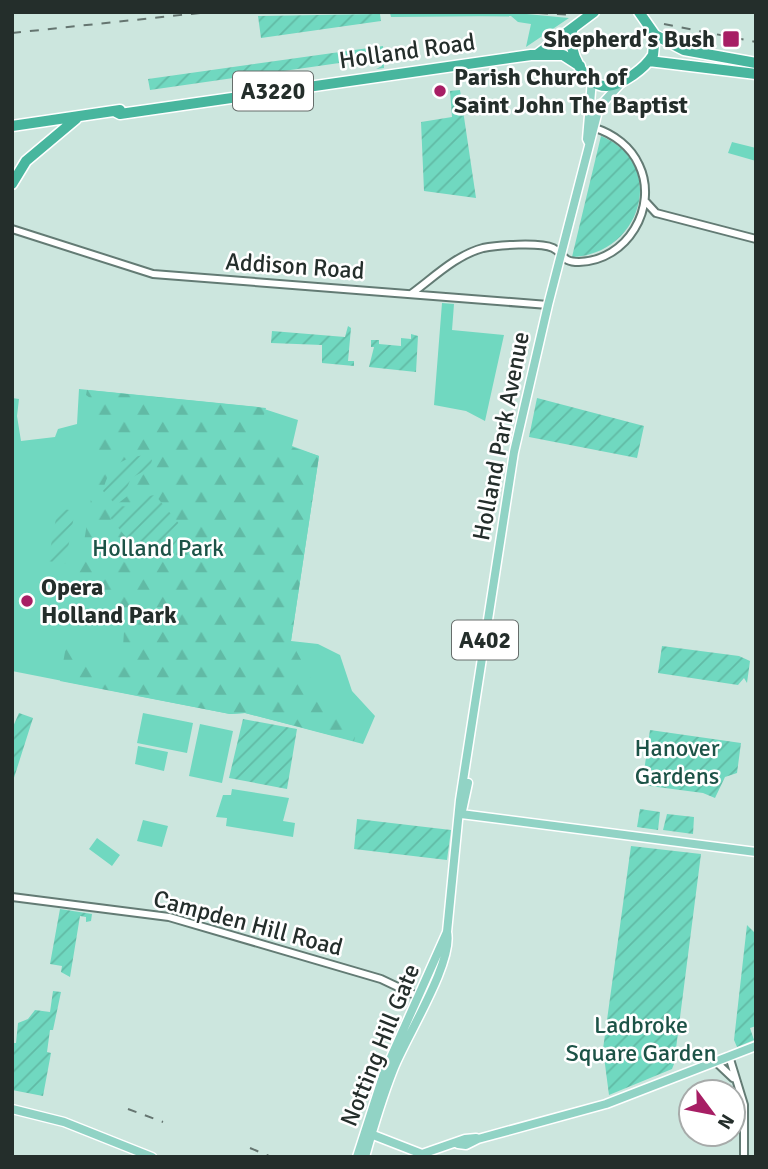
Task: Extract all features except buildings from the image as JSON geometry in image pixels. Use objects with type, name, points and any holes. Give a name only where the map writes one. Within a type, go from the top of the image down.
[{"type":"highway","name":"A3220","points":[[592,80],[580,66],[569,45],[572,31],[594,12]]},
{"type":"highway","points":[[639,12],[655,35],[684,50],[756,62]]},
{"type":"highway","name":"Holland Road","points":[[538,54],[572,31]]},
{"type":"highway","points":[[592,80],[608,86],[623,81],[649,61],[655,48],[655,35]]},
{"type":"highway","name":"Holland Road","points":[[12,126],[538,54],[563,55],[580,66]]},
{"type":"highway","points":[[649,61],[756,74]]},
{"type":"highway","name":"A3220","points":[[12,184],[26,161],[76,119]]},
{"type":"highway","points":[[44,121],[52,125],[55,134]]},
{"type":"main road","name":"Holland Park Avenue","points":[[589,143],[587,139],[592,80]]},
{"type":"main road","name":"Holland Park Avenue","points":[[444,949],[460,804],[509,476],[589,143],[601,102],[623,81]]},
{"type":"main road","points":[[461,814],[615,833],[624,831],[647,837],[756,852]]},
{"type":"main road","name":"Notting Hill Gate","points":[[365,1157],[367,1136],[384,1073],[418,997],[444,949]]},
{"type":"main road","name":"Notting Hill Gate","points":[[357,1157],[428,995],[444,949]]},
{"type":"main road","points":[[367,1136],[428,1155],[465,1139],[478,1139],[578,1113],[756,1046]]},
{"type":"main road","points":[[12,1109],[64,1122],[152,1157]]},
{"type":"street","points":[[411,294],[449,265],[485,248],[529,245],[551,247],[560,257],[582,262],[610,253],[632,235],[641,218],[645,201],[643,179],[635,158],[618,140],[595,128]]},
{"type":"street","points":[[645,201],[656,213],[756,239]]},
{"type":"street","points":[[641,218],[656,213]]},
{"type":"street","name":"Addison Road","points":[[13,229],[153,274],[548,305]]},
{"type":"street","name":"Campden Hill Road","points":[[12,897],[169,917],[381,979],[418,997]]},
{"type":"street","points":[[418,997],[428,995]]},
{"type":"street","points":[[729,1056],[734,1078]]},
{"type":"street","points":[[715,1061],[732,1078]]},
{"type":"green space","points":[[505,12],[569,18],[526,47],[531,24],[518,22],[511,16],[391,17],[390,13]]},
{"type":"green space","points":[[380,14],[381,21],[261,38],[258,16]]},
{"type":"green space","points":[[383,46],[384,68],[376,69],[382,66],[381,57],[150,90],[148,79]]},
{"type":"green space","points":[[460,90],[476,198],[424,191],[421,122],[452,117],[450,91]]},
{"type":"green space","points":[[601,136],[622,149],[635,166],[640,186],[638,206],[629,225],[615,241],[596,252],[572,257]]},
{"type":"green space","points":[[732,142],[756,148],[756,161],[728,153]]},
{"type":"green space","points":[[442,303],[454,304],[452,330],[504,335],[485,421],[466,411],[434,405]]},
{"type":"green space","points":[[348,326],[351,328],[348,361],[354,361],[354,366],[322,363],[322,345],[271,343],[272,331],[345,337]]},
{"type":"green space","points":[[411,334],[418,336],[416,372],[369,367],[374,347],[371,347],[371,340],[379,340],[379,344],[401,346],[401,338],[411,339]]},
{"type":"green space","name":"Holland Park","points":[[79,389],[258,407],[298,420],[292,446],[319,456],[291,641],[318,644],[340,655],[352,691],[375,716],[363,744],[245,713],[230,714],[12,671],[12,398],[19,399],[17,416],[21,441],[55,437],[58,429],[77,424]]},
{"type":"green space","name":"Holland Park","points":[[87,390],[266,408],[258,436],[319,456],[291,641],[315,686],[331,705],[349,718],[357,731],[354,741],[245,713],[230,714],[60,681],[67,640],[77,643],[98,664],[105,661],[116,666],[122,662],[125,616],[122,607],[94,596],[78,578],[99,451],[93,400],[86,395]]},
{"type":"green space","points":[[537,398],[644,426],[637,458],[529,437]]},
{"type":"green space","points":[[148,455],[152,460],[150,468],[131,478],[127,488],[130,494],[116,505],[103,491],[109,475],[123,461]]},
{"type":"green space","points":[[155,495],[181,526],[178,539],[171,547],[159,553],[150,553],[134,545],[110,517],[121,506],[129,507],[142,497]]},
{"type":"green space","points":[[58,508],[75,511],[65,564],[48,561]]},
{"type":"green space","points":[[662,646],[739,656],[750,661],[747,683],[744,678],[738,685],[658,673]]},
{"type":"green space","points":[[19,713],[33,718],[12,784],[12,729]]},
{"type":"green space","points":[[143,713],[193,723],[187,753],[137,743]]},
{"type":"green space","points":[[243,719],[297,729],[287,789],[229,778]]},
{"type":"green space","points":[[200,724],[233,731],[222,783],[189,776]]},
{"type":"green space","name":"Hanover Gardens","points":[[650,730],[741,743],[737,773],[725,777],[715,798],[703,793],[642,785]]},
{"type":"green space","points":[[138,746],[168,752],[164,771],[135,764]]},
{"type":"green space","points":[[232,789],[289,798],[283,821],[295,823],[293,837],[226,826],[227,818],[216,817],[223,795],[231,795]]},
{"type":"green space","points":[[640,809],[660,812],[658,830],[637,827]]},
{"type":"green space","points":[[667,814],[694,817],[693,834],[663,830]]},
{"type":"green space","points":[[357,819],[451,830],[447,860],[354,849]]},
{"type":"green space","points":[[143,820],[168,826],[162,847],[137,841]]},
{"type":"green space","points":[[97,838],[120,855],[112,866],[89,849]]},
{"type":"green space","name":"Ladbroke Square Garden","points":[[631,846],[701,854],[674,1064],[672,1069],[609,1095],[603,1049]]},
{"type":"green space","points":[[60,909],[92,914],[91,921],[86,922],[86,917],[80,916],[70,977],[61,972],[62,966],[50,964]]},
{"type":"green space","points":[[747,925],[756,934],[756,1026],[750,1028],[754,1040],[737,1047],[734,1040]]},
{"type":"green space","points":[[53,991],[61,992],[53,1030],[50,1030],[47,1052],[51,1053],[43,1096],[12,1090],[12,1043],[16,1043],[18,1023],[28,1019],[35,1010],[50,1012]]},
{"type":"railway","points":[[12,33],[209,12]]},
{"type":"railway","points":[[521,12],[573,15]]},
{"type":"railway","points":[[664,24],[756,42]]},
{"type":"railway","points":[[128,1109],[163,1122]]},
{"type":"railway","points":[[250,1148],[269,1156]]},
{"type":"place","name":"Shepherd's Bush","points":[[731,39]]},
{"type":"place","name":"Parish Church of Saint John The Baptist","points":[[440,91]]},
{"type":"place","name":"Opera Holland Park","points":[[27,601]]}]
